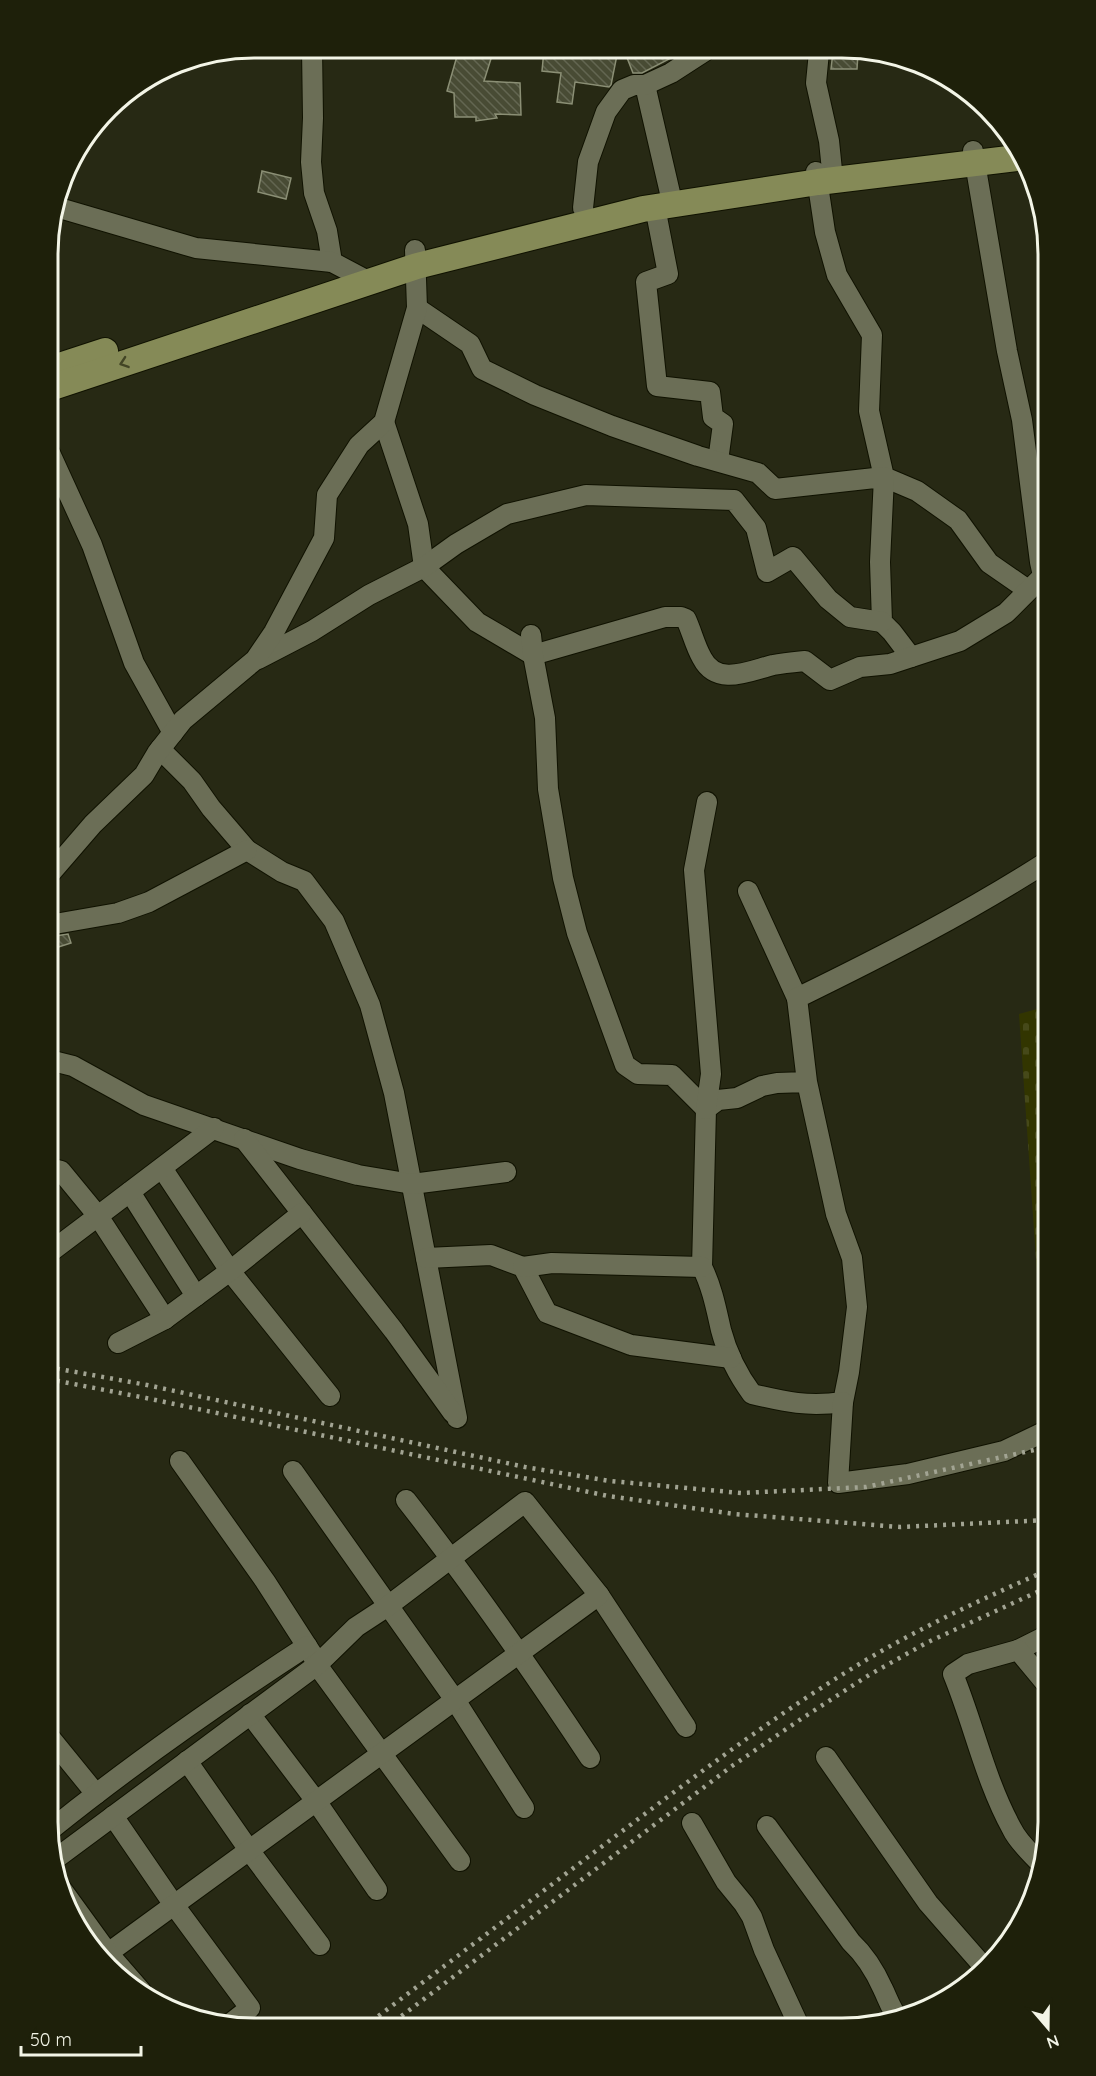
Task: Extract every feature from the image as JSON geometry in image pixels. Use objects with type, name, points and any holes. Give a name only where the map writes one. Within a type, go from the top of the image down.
[{"type":"main road","points":[[58,366],[350,272],[662,200],[974,157],[1006,148]]},
{"type":"main road","points":[[974,157],[1011,158]]},
{"type":"main road","points":[[416,258],[531,219],[629,199],[662,200]]},
{"type":"main road","points":[[58,385],[350,272]]},
{"type":"street","points":[[583,208],[588,162],[606,112],[622,90],[634,85],[645,85],[671,73],[694,58]]},
{"type":"street","points":[[818,58],[816,83],[829,141],[825,176],[825,232],[837,275],[872,335],[869,411],[884,477],[880,562],[882,622]]},
{"type":"street","points":[[312,59],[311,162],[314,193],[327,231],[350,272]]},
{"type":"street","points":[[645,85],[662,200],[668,274],[646,282],[657,386],[710,392],[713,417],[723,424],[718,461]]},
{"type":"street","points":[[974,157],[1038,513]]},
{"type":"street","points":[[64,209],[196,248],[350,272]]},
{"type":"street","points":[[255,660],[274,632],[324,538],[327,495],[359,445],[384,422],[417,308],[416,258]]},
{"type":"street","points":[[417,308],[470,344],[482,369],[535,395],[612,426],[758,473],[775,489],[884,477],[917,491],[958,520],[989,563],[1028,590]]},
{"type":"street","points":[[384,422],[418,524],[424,567],[477,622],[533,655],[665,617],[681,617],[686,619],[702,659],[712,671],[721,675],[742,674],[775,665],[806,661],[830,680],[860,667],[890,664],[960,641],[1006,613],[1038,581]]},
{"type":"street","points":[[58,469],[92,545],[134,663],[173,733]]},
{"type":"street","points":[[58,865],[93,824],[144,776],[160,749],[183,720],[210,700],[255,660],[312,630],[369,595],[424,567],[456,544],[507,514],[586,495],[734,500],[756,528],[766,573],[793,557],[828,599],[850,617],[882,622],[911,657]]},
{"type":"street","points":[[531,635],[545,718],[548,789],[563,878],[577,933],[610,1027],[625,1065],[638,1074],[672,1075],[706,1109]]},
{"type":"street","points":[[160,749],[192,781],[211,808],[247,850],[282,872],[304,881],[334,921],[370,1005],[394,1093],[457,1418],[387,1322],[243,1138]]},
{"type":"street","points":[[707,802],[694,870],[711,1074],[706,1109],[702,1267],[710,1282],[731,1358],[740,1378],[752,1394],[787,1402],[818,1405],[843,1402]]},
{"type":"street","points":[[58,923],[118,913],[150,902],[247,850]]},
{"type":"street","points":[[797,998],[994,896],[1038,868]]},
{"type":"street","points":[[748,891],[797,998],[807,1082],[836,1214],[852,1258],[858,1307],[843,1402],[838,1483],[908,1474],[1004,1451],[1037,1435]]},
{"type":"street","points":[[58,1062],[73,1066],[144,1105],[300,1159],[358,1175],[412,1184],[506,1172]]},
{"type":"street","points":[[706,1109],[718,1100],[736,1098],[762,1086],[807,1082]]},
{"type":"street","points":[[58,1246],[214,1128]]},
{"type":"street","points":[[162,1168],[230,1271],[330,1396]]},
{"type":"street","points":[[58,1170],[62,1171],[98,1216],[165,1319]]},
{"type":"street","points":[[130,1192],[196,1296]]},
{"type":"street","points":[[118,1343],[165,1319],[230,1271],[302,1213]]},
{"type":"street","points":[[426,1258],[490,1255],[523,1268],[552,1263],[702,1267]]},
{"type":"street","points":[[523,1268],[547,1313],[631,1345],[731,1358]]},
{"type":"street","points":[[180,1461],[265,1581],[312,1655],[381,1754],[460,1861]]},
{"type":"street","points":[[293,1471],[455,1700],[524,1809]]},
{"type":"street","points":[[406,1500],[520,1653],[590,1758]]},
{"type":"street","points":[[60,1841],[312,1655],[388,1606],[525,1502],[599,1595],[686,1727]]},
{"type":"street","points":[[109,1952],[599,1595]]},
{"type":"street","points":[[1034,1857],[1012,1831],[980,1756],[968,1711],[953,1674],[968,1664],[1018,1650],[1037,1640]]},
{"type":"street","points":[[1018,1650],[1037,1673]]},
{"type":"street","points":[[61,1855],[250,1714],[312,1655]]},
{"type":"street","points":[[58,1824],[224,1700],[312,1655]]},
{"type":"street","points":[[250,1714],[316,1801],[377,1890]]},
{"type":"street","points":[[58,1747],[96,1794]]},
{"type":"street","points":[[826,1757],[928,1903],[979,1961]]},
{"type":"street","points":[[187,1761],[249,1850],[320,1945]]},
{"type":"street","points":[[113,1816],[174,1905],[250,2008],[239,2017]]},
{"type":"street","points":[[692,1823],[726,1882],[752,1917],[764,1950],[795,2018]]},
{"type":"street","points":[[767,1826],[851,1942],[864,1954],[893,2011]]},
{"type":"green space","points":[[1038,1009],[1037,1279],[1019,1014]]},
{"type":"building","points":[[543,58],[616,58],[611,85],[609,87],[575,82],[572,104],[557,102],[561,73],[542,71]]},
{"type":"building","points":[[627,58],[671,58],[642,73],[633,73]]},
{"type":"building","points":[[832,58],[858,59],[857,69],[831,69]]},
{"type":"building","points":[[456,59],[491,59],[484,81],[520,83],[521,115],[495,114],[497,118],[476,121],[476,117],[455,117],[454,93],[447,91]]},
{"type":"building","points":[[262,171],[291,178],[286,199],[258,192]]},
{"type":"building","points":[[68,934],[71,943],[58,947],[58,936]]},
{"type":"railway","points":[[58,1369],[147,1385],[525,1467],[610,1481],[741,1493],[866,1487],[1037,1449]]},
{"type":"railway","points":[[58,1381],[608,1496],[734,1514],[900,1527],[1037,1521]]},
{"type":"railway","points":[[376,2018],[674,1792],[797,1704],[907,1637],[1037,1575]]},
{"type":"railway","points":[[399,2018],[732,1766],[801,1719],[869,1675],[928,1642],[1037,1592]]}]
